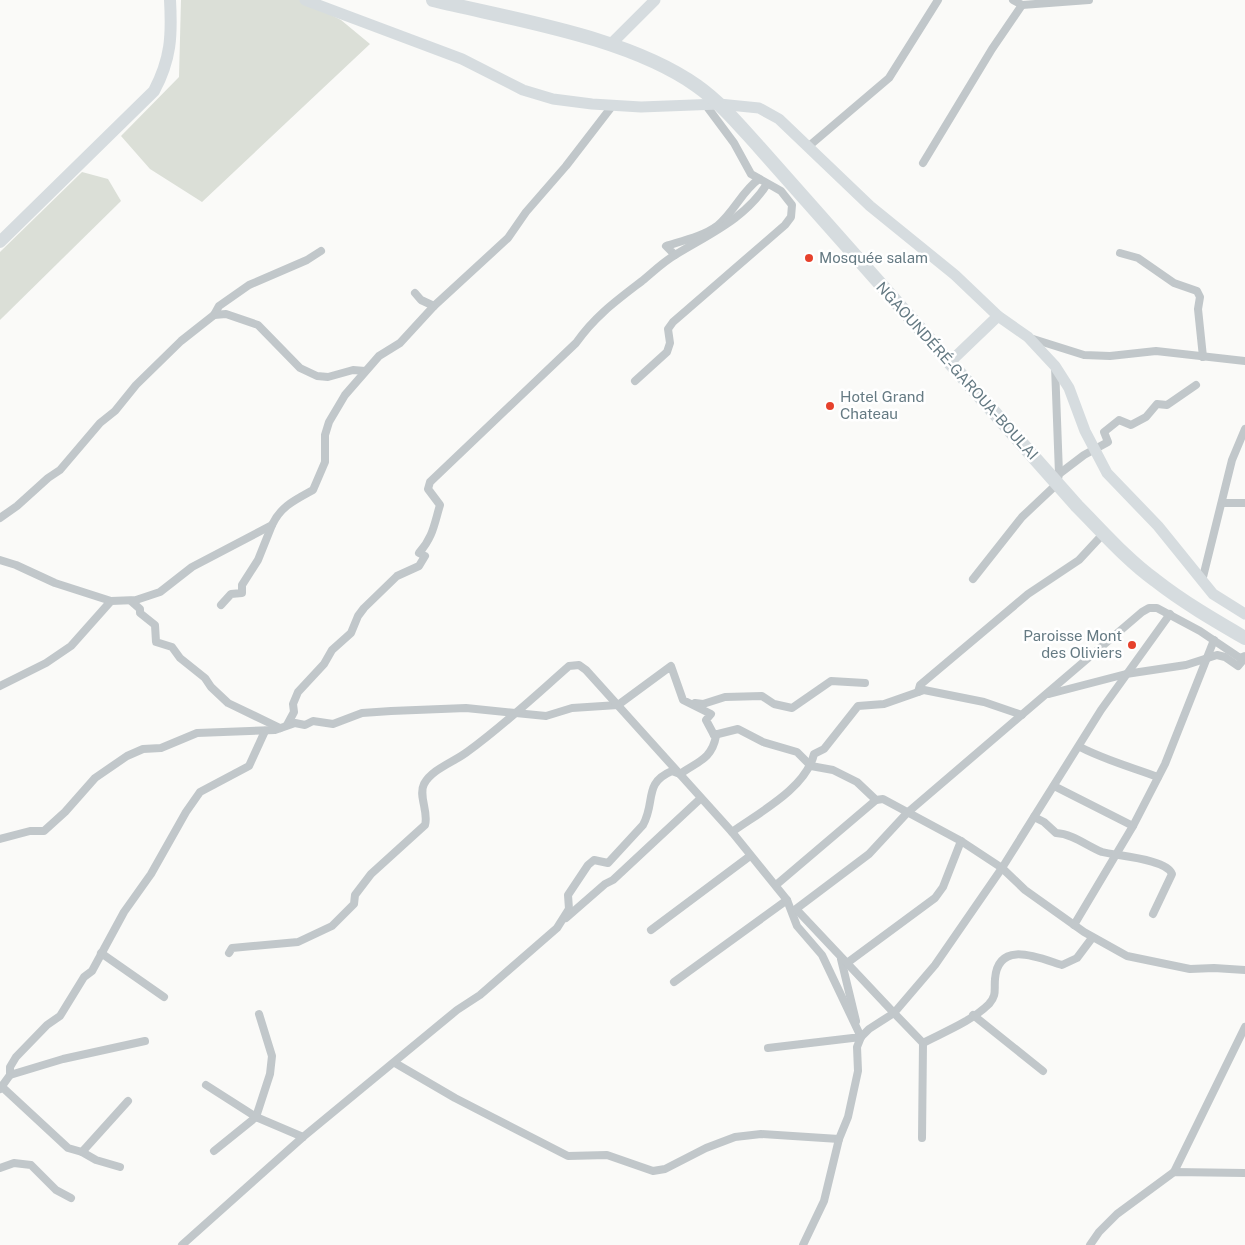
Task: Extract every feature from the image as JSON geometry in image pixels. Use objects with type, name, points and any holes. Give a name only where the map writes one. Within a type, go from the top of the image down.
[{"type":"highway","name":"NGAOUNDÉRÉ-GAROUA-BOULAI","points":[[433,0],[610,44],[645,57],[676,73],[712,104],[1058,479],[1104,533],[1154,580],[1188,604],[1245,638]]},
{"type":"main road","points":[[0,242],[154,91],[166,69],[170,48],[170,0]]},
{"type":"street","points":[[305,0],[462,59],[523,90],[553,99],[641,107],[712,104],[759,108],[779,119],[870,206],[948,268],[998,316],[1028,337],[1055,366],[1069,388],[1085,431],[1107,473],[1158,526],[1214,594],[1245,614]]},
{"type":"street","points":[[610,44],[654,0]]},
{"type":"street","points":[[809,146],[889,78],[938,0]]},
{"type":"street","points":[[1014,0],[1022,5],[1089,0]]},
{"type":"street","points":[[923,163],[992,49],[1022,5]]},
{"type":"street","points":[[635,381],[668,352],[670,343],[668,329],[673,322],[785,225],[791,217],[792,205],[781,191],[751,174],[712,104]]},
{"type":"street","points":[[222,605],[231,594],[242,593],[242,585],[258,560],[277,515],[291,501],[313,490],[325,462],[325,435],[336,408],[378,356],[400,343],[434,306],[508,238],[526,212],[566,166],[613,105]]},
{"type":"street","points":[[675,255],[666,246],[716,226],[739,202],[750,186],[759,179]]},
{"type":"street","points":[[284,727],[294,712],[293,704],[298,692],[324,664],[332,650],[351,633],[358,616],[364,608],[397,576],[417,567],[424,559],[425,556],[419,553],[432,535],[434,519],[440,505],[428,489],[430,482],[576,343],[596,316],[675,255],[706,239],[747,210],[758,199],[767,184]]},
{"type":"street","points":[[0,518],[60,470],[100,423],[115,411],[136,385],[182,341],[214,315],[219,306],[249,286],[307,260],[320,251]]},
{"type":"street","points":[[1120,253],[1138,258],[1174,283],[1197,291],[1200,297],[1198,309],[1203,357]]},
{"type":"street","points":[[415,293],[421,300],[434,306]]},
{"type":"street","points":[[214,315],[226,314],[258,325],[300,368],[317,376],[328,377],[352,370],[365,371]]},
{"type":"street","points":[[950,362],[998,316]]},
{"type":"street","points":[[1028,337],[1084,355],[1110,356],[1156,351],[1245,361]]},
{"type":"street","points":[[1055,366],[1058,479]]},
{"type":"street","points":[[973,579],[1022,517],[1058,479],[1095,449],[1108,442],[1104,432],[1119,420],[1131,425],[1146,417],[1157,404],[1167,405],[1196,385]]},
{"type":"street","points":[[1202,581],[1232,460],[1245,429]]},
{"type":"street","points":[[1222,503],[1245,503]]},
{"type":"street","points":[[0,560],[16,565],[55,583],[111,601],[131,601],[146,598],[160,592],[192,567],[272,525]]},
{"type":"street","points":[[918,692],[920,685],[1028,594],[1079,560],[1104,533]]},
{"type":"street","points":[[0,686],[46,663],[71,646],[111,601]]},
{"type":"street","points":[[131,601],[140,609],[140,613],[155,625],[156,642],[172,647],[185,663],[200,674],[228,703],[284,727]]},
{"type":"street","points":[[922,1138],[923,1043],[796,909],[868,854],[907,813],[1006,726],[1022,715],[1149,608],[1157,608],[1170,614],[1240,658],[1245,657]]},
{"type":"street","points":[[803,1245],[824,1201],[839,1139],[848,1117],[858,1071],[857,1047],[861,1037],[873,1026],[894,1013],[935,965],[1002,868],[1126,674],[1170,614]]},
{"type":"street","points":[[1074,925],[1132,826],[1158,777],[1182,725],[1205,658],[1214,640]]},
{"type":"street","points":[[1046,695],[1126,674],[1186,665],[1217,655],[1225,657],[1238,666],[1245,657]]},
{"type":"street","points":[[230,953],[232,948],[298,942],[310,938],[340,920],[354,904],[354,895],[371,874],[425,825],[427,815],[422,792],[424,784],[432,775],[467,753],[569,666],[579,665],[586,670],[680,774],[700,799],[732,832],[787,900],[797,926],[822,955],[861,1037]]},
{"type":"street","points":[[0,839],[30,831],[44,832],[65,812],[95,778],[127,756],[143,749],[161,748],[197,733],[266,731],[295,723],[304,725],[313,721],[333,724],[362,712],[466,708],[546,716],[572,708],[618,706],[671,666],[683,700],[711,714],[706,720],[716,736],[708,756],[680,774]]},
{"type":"street","points":[[688,702],[702,704],[725,697],[762,696],[774,704],[792,708],[831,680],[864,683]]},
{"type":"street","points":[[732,832],[801,781],[811,766],[814,754],[824,749],[858,706],[884,704],[918,692],[930,690],[970,701],[984,702],[1022,715]]},
{"type":"street","points":[[714,734],[738,729],[763,742],[797,752],[811,766],[833,770],[857,782],[876,800]]},
{"type":"street","points":[[120,1168],[68,1148],[1,1087],[10,1074],[10,1067],[16,1057],[47,1025],[60,1016],[84,977],[92,970],[124,912],[151,874],[186,812],[200,792],[249,766],[266,731]]},
{"type":"street","points":[[1080,747],[1106,761],[1125,764],[1158,777]]},
{"type":"street","points":[[563,920],[568,909],[568,895],[588,865],[594,860],[608,863],[647,818],[653,785],[656,780],[672,770],[680,774]]},
{"type":"street","points":[[1054,786],[1132,826]]},
{"type":"street","points":[[182,1245],[303,1137],[457,1010],[480,995],[563,920],[613,880],[700,799]]},
{"type":"street","points":[[776,886],[876,800],[883,799],[961,841],[1002,868],[1025,890],[1092,938],[1135,959],[1190,969],[1245,970]]},
{"type":"street","points":[[1034,817],[1056,833],[1065,833],[1102,852],[1116,853],[1146,860],[1171,871],[1153,914]]},
{"type":"street","points":[[847,964],[934,898],[943,887],[961,841]]},
{"type":"street","points":[[651,930],[750,856]]},
{"type":"street","points":[[674,982],[787,900]]},
{"type":"street","points":[[923,1043],[973,1015],[990,1002],[996,993],[996,969],[1004,959],[1016,954],[1027,954],[1062,966],[1077,958],[1092,938]]},
{"type":"street","points":[[101,953],[164,997]]},
{"type":"street","points":[[838,954],[844,965],[861,1037]]},
{"type":"street","points":[[214,1152],[256,1117],[270,1074],[272,1056],[258,1014]]},
{"type":"street","points":[[973,1015],[1043,1072]]},
{"type":"street","points":[[1090,1245],[1099,1232],[1117,1214],[1174,1172],[1245,1028]]},
{"type":"street","points":[[768,1048],[861,1037]]},
{"type":"street","points":[[10,1074],[63,1059],[145,1042]]},
{"type":"street","points":[[395,1063],[455,1098],[568,1156],[607,1155],[653,1171],[665,1169],[706,1148],[735,1137],[761,1134],[839,1139]]},
{"type":"street","points":[[206,1085],[256,1117],[303,1137]]},
{"type":"street","points":[[82,1152],[128,1101]]},
{"type":"street","points":[[0,1168],[14,1163],[31,1165],[56,1190],[72,1198]]},
{"type":"street","points":[[1174,1172],[1245,1173]]},
{"type":"shaded area","points":[[181,0],[302,0],[341,20],[370,44],[202,202],[150,169],[121,136],[179,77]]},
{"type":"shaded area","points":[[82,172],[108,179],[121,201],[0,320],[0,252]]},
{"type":"place","name":"Mosquée salam","points":[[809,258]]},
{"type":"place","name":"Hotel Grand Chateau","points":[[830,406]]},
{"type":"place","name":"Paroisse Mont des Oliviers","points":[[1132,645]]}]
